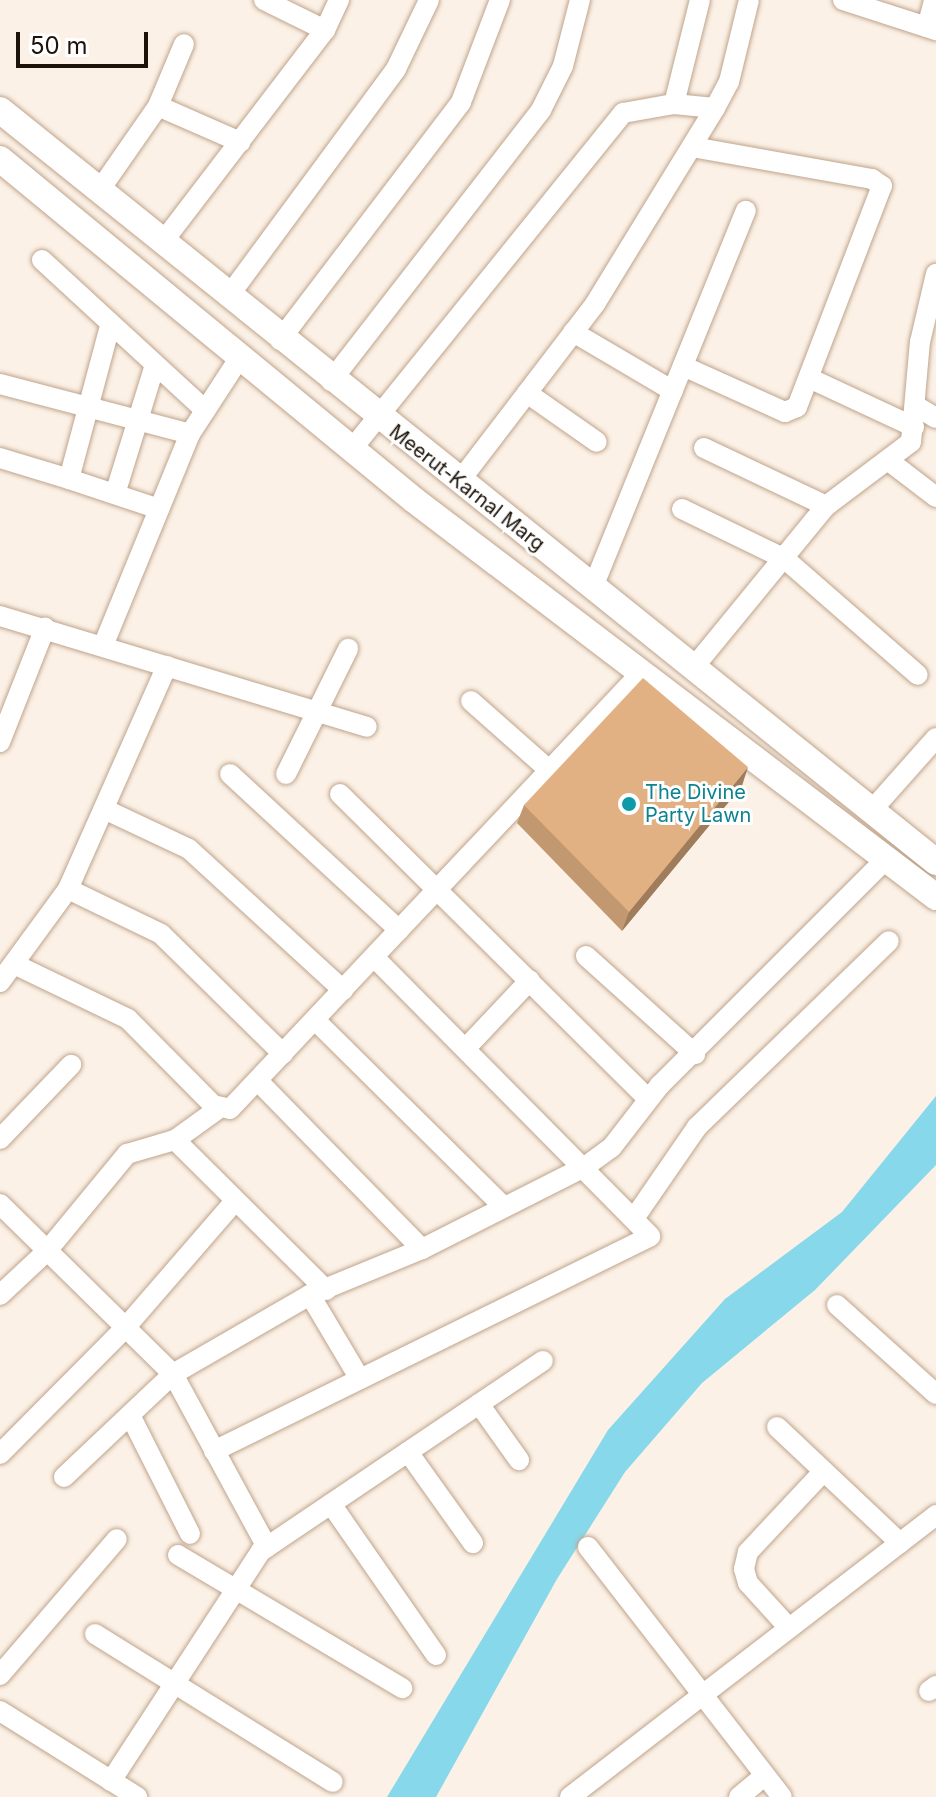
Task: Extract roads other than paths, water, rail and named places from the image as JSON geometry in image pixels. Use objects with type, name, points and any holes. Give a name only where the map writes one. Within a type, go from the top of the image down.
[{"type":"street","points":[[264,0],[325,30]]},
{"type":"street","points":[[162,243],[325,30],[339,0]]},
{"type":"street","points":[[228,297],[396,69],[429,0]]},
{"type":"street","points":[[280,340],[461,102],[500,0]]},
{"type":"street","points":[[331,381],[541,110],[563,66],[580,0]]},
{"type":"street","points":[[674,104],[700,0]]},
{"type":"street","points":[[459,482],[573,332],[692,147],[729,82],[749,0]]},
{"type":"street","points":[[843,0],[932,28],[934,0]]},
{"type":"street","points":[[99,191],[158,106],[184,44]]},
{"type":"street","points":[[352,449],[380,420],[616,119],[631,109],[674,104],[715,108]]},
{"type":"street","points":[[158,106],[240,142]]},
{"type":"street","name":"Meerut-Karnal Marg","points":[[0,110],[331,381],[716,684],[936,862]]},
{"type":"street","points":[[683,366],[785,412],[797,407],[882,186],[872,179],[692,147]]},
{"type":"street","name":"Meerut-Karnal Marg","points":[[0,159],[352,449],[936,897]]},
{"type":"street","points":[[593,587],[746,211]]},
{"type":"street","points":[[42,260],[110,326],[205,410]]},
{"type":"street","points":[[694,667],[826,506],[911,442],[923,392],[920,342],[936,274]]},
{"type":"street","points":[[69,479],[110,326]]},
{"type":"street","points":[[573,332],[673,391]]},
{"type":"street","points":[[103,646],[190,434],[240,357]]},
{"type":"street","points":[[115,494],[155,365]]},
{"type":"street","points":[[809,378],[914,427]]},
{"type":"street","points":[[0,384],[190,434]]},
{"type":"street","points":[[923,392],[936,418]]},
{"type":"street","points":[[527,393],[597,442]]},
{"type":"street","points":[[704,448],[826,506]]},
{"type":"street","points":[[0,458],[159,509]]},
{"type":"street","points":[[889,461],[936,497]]},
{"type":"street","points":[[682,509],[785,559],[918,675]]},
{"type":"street","points":[[0,616],[367,727]]},
{"type":"street","points":[[1,737],[45,628]]},
{"type":"street","points":[[286,774],[348,649]]},
{"type":"street","points":[[0,982],[16,965],[68,889],[167,666]]},
{"type":"street","points":[[0,1295],[47,1251],[127,1154],[150,1143],[175,1140],[218,1109],[233,1108],[641,673]]},
{"type":"street","points":[[690,710],[716,684]]},
{"type":"street","points":[[471,701],[549,770]]},
{"type":"street","points":[[873,809],[936,738]]},
{"type":"street","points":[[230,774],[399,930]]},
{"type":"street","points":[[340,794],[647,1098]]},
{"type":"street","points":[[104,809],[189,849],[343,990]]},
{"type":"street","points":[[64,1477],[173,1374],[318,1292],[422,1249],[586,1166],[627,1131],[647,1098],[695,1054],[886,859]]},
{"type":"street","points":[[68,889],[161,934],[283,1054]]},
{"type":"street","points":[[635,1217],[697,1127],[889,941]]},
{"type":"street","points":[[586,956],[695,1054]]},
{"type":"street","points":[[214,1451],[358,1376],[647,1240],[649,1231],[374,957]]},
{"type":"street","points":[[16,965],[128,1019],[218,1109]]},
{"type":"street","points":[[466,1048],[530,980]]},
{"type":"street","points":[[315,1020],[504,1207]]},
{"type":"street","points":[[0,1139],[71,1065]]},
{"type":"street","points":[[258,1081],[422,1249]]},
{"type":"street","points":[[175,1140],[318,1292],[358,1376]]},
{"type":"street","points":[[0,1454],[125,1328],[234,1202]]},
{"type":"street","points":[[0,1204],[173,1374],[267,1547]]},
{"type":"street","points":[[837,1305],[936,1394]]},
{"type":"street","points":[[111,1781],[236,1589],[267,1547],[543,1361]]},
{"type":"street","points":[[479,1404],[519,1460]]},
{"type":"street","points":[[130,1415],[190,1534]]},
{"type":"street","points":[[777,1427],[822,1473],[900,1543]]},
{"type":"street","points":[[408,1452],[473,1543]]},
{"type":"street","points":[[789,1628],[748,1583],[744,1569],[748,1552],[822,1473]]},
{"type":"street","points":[[331,1504],[436,1655]]},
{"type":"street","points":[[570,1797],[936,1515]]},
{"type":"street","points":[[0,1675],[117,1539]]},
{"type":"street","points":[[588,1547],[782,1797]]},
{"type":"street","points":[[178,1555],[402,1688]]},
{"type":"street","points":[[95,1634],[333,1782]]},
{"type":"street","points":[[0,1711],[137,1797]]},
{"type":"street","points":[[739,1797],[764,1776]]},
{"type":"water","points":[[936,1096],[936,1165],[815,1290],[702,1383],[625,1472],[557,1579],[436,1797],[387,1797],[608,1430],[725,1299],[842,1212]]},
{"type":"place","name":"The Divine Party Lawn","points":[[629,804]]}]
